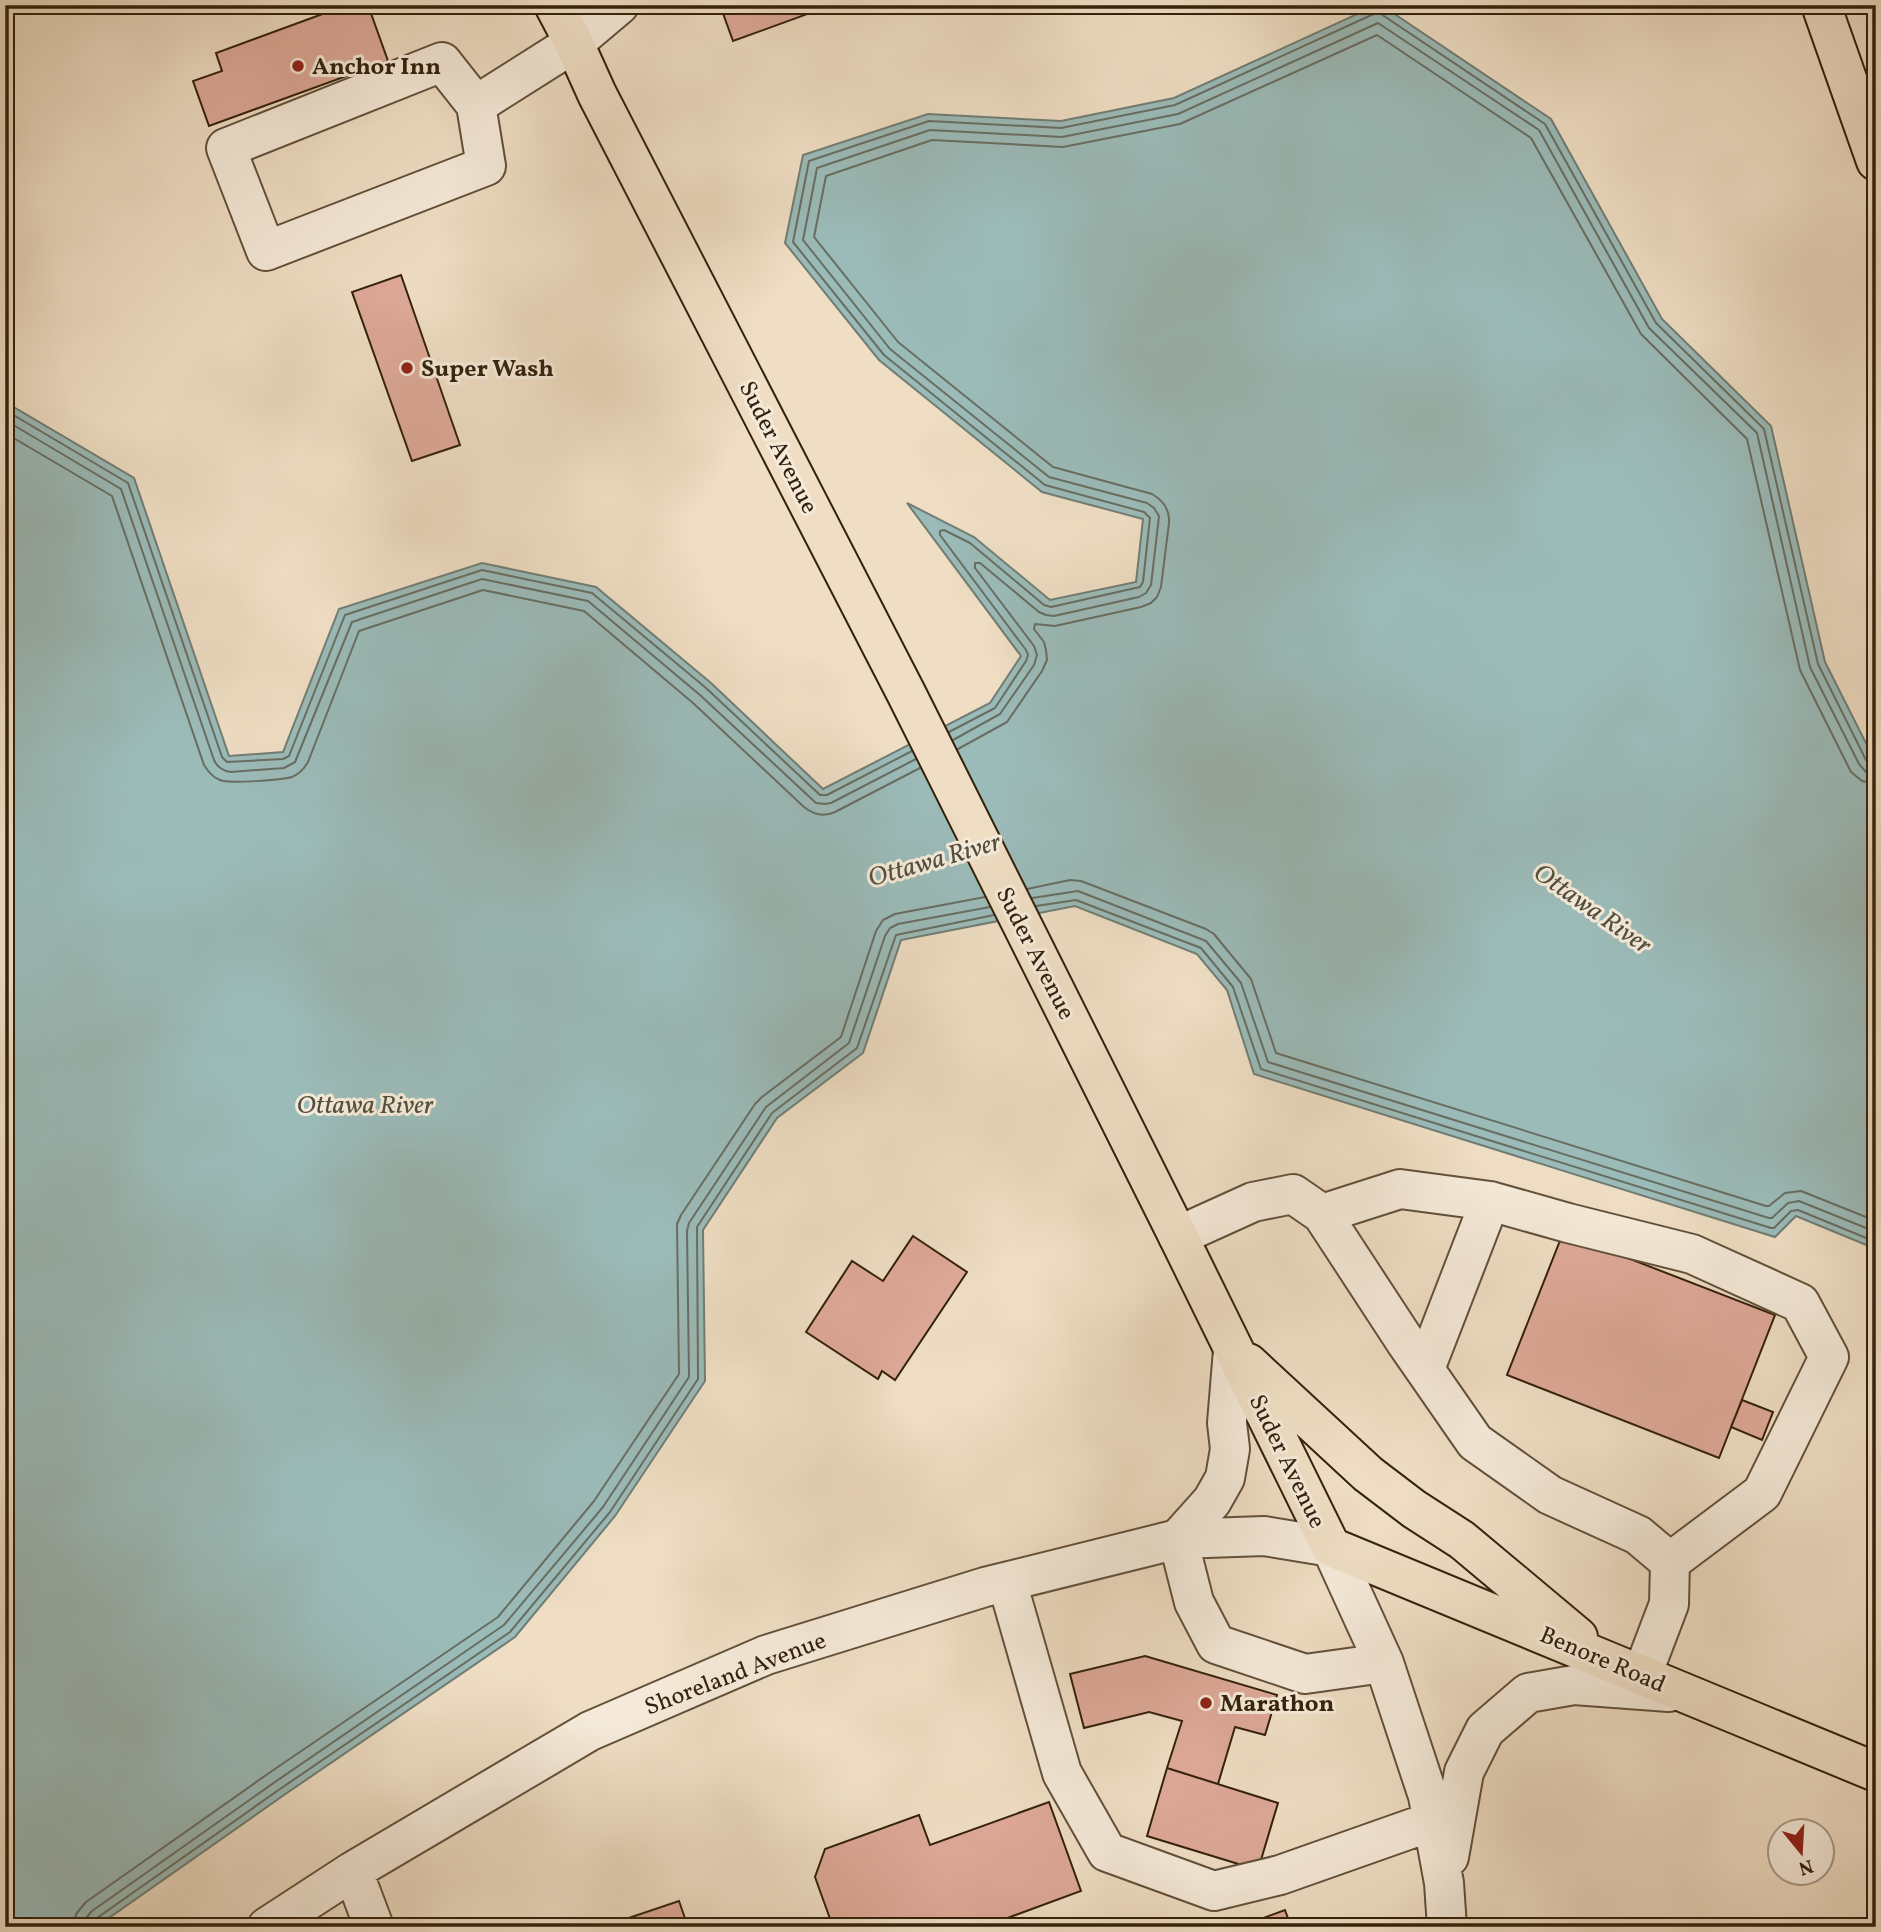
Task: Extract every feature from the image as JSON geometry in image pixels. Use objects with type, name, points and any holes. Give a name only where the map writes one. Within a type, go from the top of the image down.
[{"type":"main road","name":"Suder Avenue","points":[[554,5],[597,94],[906,693],[1331,1547]]},
{"type":"main road","points":[[1821,5],[1876,161]]},
{"type":"main road","points":[[1233,1350],[1368,1474],[1462,1540],[1607,1660]]},
{"type":"main road","name":"Benore Road","points":[[1331,1547],[1876,1772]]},
{"type":"street","points":[[476,105],[574,43],[619,5]]},
{"type":"street","points":[[442,62],[476,105],[486,166],[266,251],[226,148],[442,62]]},
{"type":"street","points":[[1322,1214],[1399,1189],[1490,1201],[1692,1254],[1800,1303],[1829,1357],[1762,1493],[1670,1562]]},
{"type":"street","points":[[1178,1236],[1253,1202],[1293,1194],[1322,1214],[1475,1442],[1550,1495],[1638,1535],[1670,1562]]},
{"type":"street","points":[[1425,1369],[1490,1201]]},
{"type":"street","points":[[1233,1350],[1227,1423],[1230,1449],[1225,1478],[1212,1501],[1178,1539],[1194,1602],[1216,1644],[1305,1674],[1384,1663]]},
{"type":"street","name":"Shoreland Avenue","points":[[267,1927],[353,1871],[590,1731],[766,1655],[1007,1581],[1178,1539],[1264,1536],[1331,1547]]},
{"type":"street","name":"Suder Avenue","points":[[1331,1547],[1384,1663],[1429,1796],[1444,1883],[1447,1927]]},
{"type":"street","points":[[1642,1675],[1669,1604],[1670,1562]]},
{"type":"street","points":[[1007,1581],[1062,1773],[1107,1852],[1214,1891],[1280,1875],[1433,1821]]},
{"type":"street","points":[[1444,1883],[1464,1772],[1485,1730],[1528,1693],[1574,1685],[1686,1694]]},
{"type":"street","points":[[353,1871],[374,1927]]},
{"type":"water","name":"Ottawa River","points":[[1381,5],[1551,119],[1662,319],[1771,426],[1825,662],[1876,763],[1876,1249],[1796,1216],[1775,1237],[1254,1074],[1227,990],[1197,954],[1075,906],[901,940],[863,1053],[777,1118],[703,1230],[705,1381],[615,1516],[515,1637],[96,1927],[5,1927],[5,402],[134,478],[229,756],[283,752],[339,609],[482,563],[596,587],[711,683],[823,789],[990,703],[1021,656],[907,503],[974,537],[1050,600],[1136,582],[1143,519],[1042,492],[879,360],[785,243],[803,155],[928,114],[1061,121],[1174,98]]},
{"type":"building","name":"Anchor Inn","points":[[347,5],[368,5],[388,61],[209,126],[193,81],[222,71],[216,53]]},
{"type":"building","points":[[720,5],[823,5],[824,8],[733,41]]},
{"type":"building","name":"Super Wash","points":[[401,275],[460,445],[412,461],[352,292]]},
{"type":"building","points":[[1563,1233],[1775,1315],[1719,1458],[1507,1375]]},
{"type":"building","points":[[913,1236],[967,1272],[895,1380],[882,1371],[878,1379],[806,1332],[852,1261],[883,1281]]},
{"type":"building","points":[[1742,1400],[1773,1412],[1762,1440],[1731,1427]]},
{"type":"building","points":[[1145,1656],[1277,1695],[1265,1735],[1235,1727],[1218,1784],[1167,1768],[1182,1721],[1149,1712],[1084,1728],[1070,1674]]},
{"type":"building","points":[[1167,1768],[1278,1803],[1258,1870],[1147,1836]]},
{"type":"building","points":[[1049,1802],[1081,1891],[983,1927],[833,1927],[815,1877],[825,1849],[919,1815],[930,1845]]},
{"type":"building","points":[[679,1901],[688,1927],[602,1927]]},
{"type":"building","points":[[1285,1910],[1291,1927],[1239,1927]]},
{"type":"place","name":"Anchor Inn","points":[[298,66]]},
{"type":"place","name":"Super Wash","points":[[407,368]]},
{"type":"place","name":"Marathon","points":[[1206,1703]]}]
